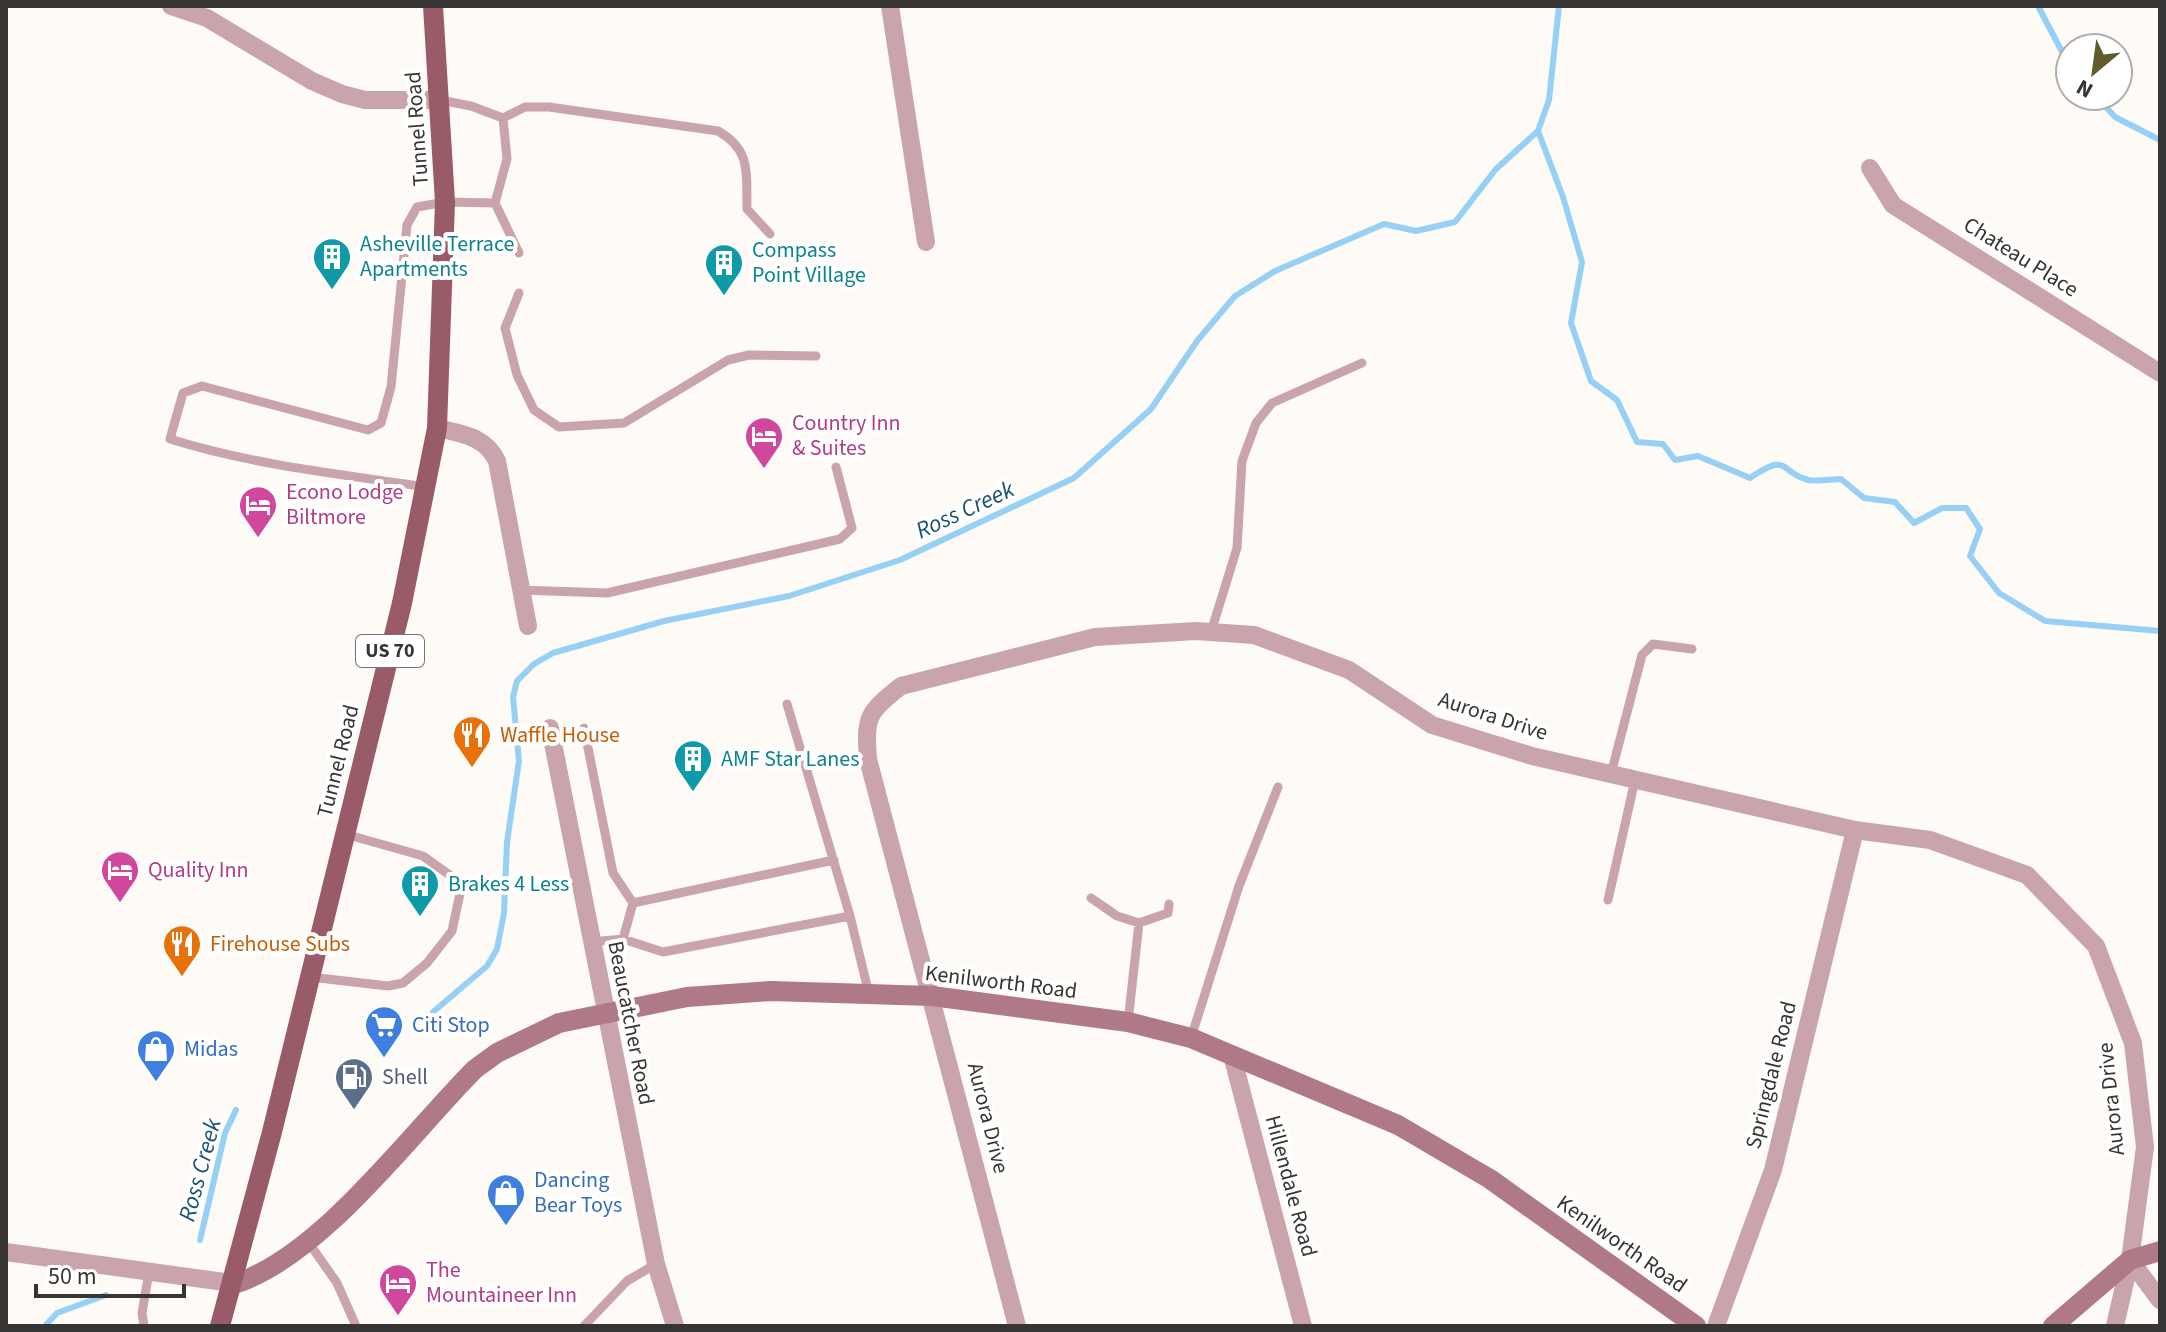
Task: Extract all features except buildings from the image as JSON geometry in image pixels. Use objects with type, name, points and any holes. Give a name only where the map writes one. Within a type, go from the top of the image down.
[{"type":"main road","name":"Tunnel Road","points":[[224,1322],[402,603],[437,428],[446,267],[433,6]]},
{"type":"street","points":[[171,6],[207,18],[312,81],[342,94],[365,100],[439,100]]},
{"type":"street","points":[[890,6],[926,242]]},
{"type":"street","name":"Chateau Place","points":[[1870,168],[1893,205],[2160,373]]},
{"type":"street","points":[[437,428],[468,435],[491,448],[497,461],[528,626]]},
{"type":"street","name":"Aurora Drive","points":[[1017,1326],[868,759],[865,724],[879,703],[901,686],[1095,637],[1211,632],[1254,635],[1349,670],[1432,725],[1532,756],[1855,830],[1930,840],[2027,875],[2096,946],[2133,1043],[2145,1147],[2130,1260],[2115,1326]]},
{"type":"street","name":"Beaucatcher Road","points":[[550,728],[656,1264],[675,1326]]},
{"type":"street","name":"Springdale Road","points":[[1716,1326],[1773,1170],[1855,830]]},
{"type":"street","name":"Kenilworth Road","points":[[235,1283],[265,1281],[283,1275],[295,1266],[309,1243],[475,1069],[497,1053],[559,1023],[604,1012],[687,997],[771,991],[932,996],[1128,1022],[1191,1038],[1233,1059],[1398,1125],[1490,1179],[1696,1326]]},
{"type":"street","name":"Hillendale Road","points":[[1233,1059],[1303,1326]]},
{"type":"street","points":[[2053,1326],[2130,1260],[2160,1251]]},
{"type":"street","points":[[6,1252],[235,1283]]},
{"type":"street","points":[[2130,1260],[2160,1300]]},
{"type":"lane","points":[[439,100],[471,106],[503,118],[525,107],[549,107],[718,131],[735,140],[745,159],[747,209],[770,234]]},
{"type":"lane","points":[[503,118],[507,159],[495,203],[519,253]]},
{"type":"lane","points":[[426,487],[220,455],[170,439],[183,393],[202,386],[368,430],[381,423],[391,387],[407,225],[417,207],[445,202],[495,203]]},
{"type":"lane","points":[[519,293],[505,328],[517,375],[534,410],[559,427],[624,423],[728,360],[749,355],[816,356]]},
{"type":"lane","points":[[1211,632],[1237,548],[1242,461],[1256,423],[1272,403],[1362,363]]},
{"type":"lane","points":[[520,590],[607,593],[840,539],[852,528],[836,467]]},
{"type":"lane","points":[[1611,774],[1642,655],[1653,644],[1692,649]]},
{"type":"lane","points":[[787,704],[850,916],[869,994]]},
{"type":"lane","points":[[584,728],[613,873],[633,903],[623,939]]},
{"type":"lane","points":[[1608,900],[1635,780]]},
{"type":"lane","points":[[1191,1038],[1239,886],[1278,787]]},
{"type":"lane","points":[[310,977],[388,986],[403,983],[427,963],[452,931],[462,884],[423,856],[345,834]]},
{"type":"lane","points":[[633,903],[834,860]]},
{"type":"lane","points":[[1091,898],[1117,916],[1139,923],[1168,913],[1169,904]]},
{"type":"lane","points":[[591,943],[623,939],[663,952],[850,916]]},
{"type":"lane","points":[[1128,1022],[1139,923]]},
{"type":"lane","points":[[309,1243],[337,1283],[356,1326]]},
{"type":"lane","points":[[584,1326],[627,1281],[656,1264]]},
{"type":"lane","points":[[144,1326],[142,1313],[149,1272]]},
{"type":"waterway","name":"Ross Creek","points":[[433,1012],[487,966],[497,949],[504,913],[507,842],[519,761],[513,697],[517,681],[534,664],[553,653],[664,621],[789,596],[900,560],[1074,478],[1151,409],[1197,341],[1235,296],[1275,271],[1384,224],[1416,231],[1455,222],[1496,169],[1538,131],[1549,100],[1559,6]]},
{"type":"waterway","points":[[2038,6],[2054,36]]},
{"type":"waterway","points":[[2110,112],[2160,140]]},
{"type":"waterway","points":[[1538,131],[1563,197],[1582,262],[1571,323],[1591,381],[1617,400],[1637,442],[1663,444],[1675,460],[1698,456],[1750,478],[1778,465],[1808,480],[1841,479],[1864,498],[1895,502],[1914,523],[1942,508],[1966,508],[1980,529],[1970,556],[1999,593],[2045,621],[2160,631]]},
{"type":"waterway","name":"Ross Creek","points":[[200,1240],[225,1133],[236,1110]]},
{"type":"waterway","name":"Ross Creek","points":[[45,1326],[57,1313],[106,1295]]},
{"type":"place","name":"Asheville Terrace Apartments","points":[[332,291]]},
{"type":"place","name":"Compass Point Village","points":[[724,297]]},
{"type":"place","name":"Country Inn & Suites","points":[[764,470]]},
{"type":"place","name":"Econo Lodge Biltmore","points":[[258,539]]},
{"type":"place","name":"Waffle House","points":[[472,769]]},
{"type":"place","name":"AMF Star Lanes","points":[[693,793]]},
{"type":"place","name":"Quality Inn","points":[[120,904]]},
{"type":"place","name":"Brakes 4 Less","points":[[420,918]]},
{"type":"place","name":"Firehouse Subs","points":[[182,978]]},
{"type":"place","name":"Citi Stop","points":[[384,1059]]},
{"type":"place","name":"Midas","points":[[156,1083]]},
{"type":"place","name":"Shell","points":[[354,1111]]},
{"type":"place","name":"Dancing Bear Toys","points":[[506,1227]]},
{"type":"place","name":"The Mountaineer Inn","points":[[398,1317]]}]
